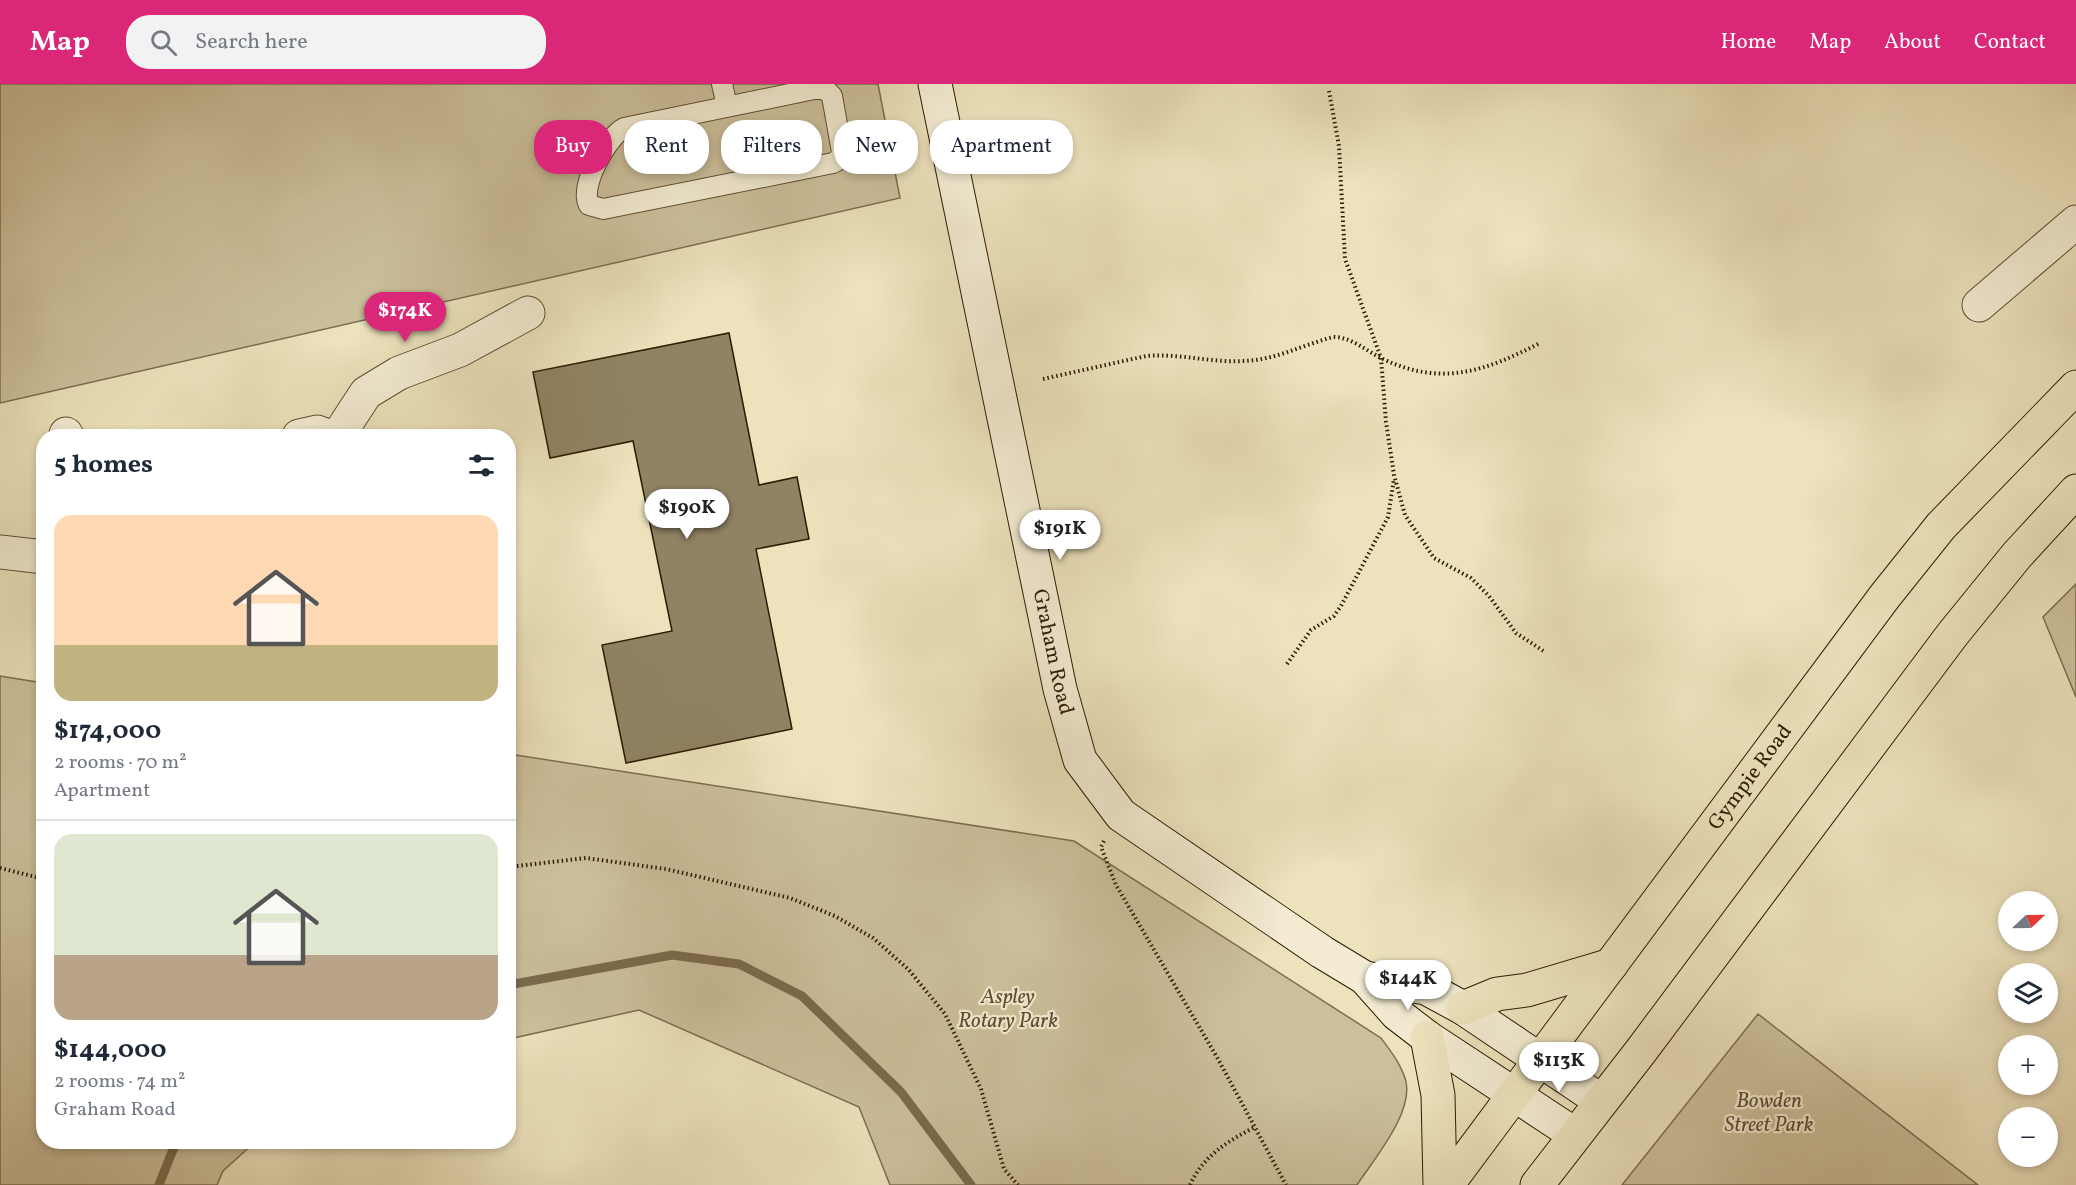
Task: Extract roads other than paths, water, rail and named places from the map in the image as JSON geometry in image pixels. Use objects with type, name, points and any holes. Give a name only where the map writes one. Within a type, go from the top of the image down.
[{"type":"highway","name":"Gympie Road","points":[[1447,1185],[1885,596],[1941,526],[2076,387]]},
{"type":"highway","points":[[1536,1185],[1952,635],[2017,555],[2076,491]]},
{"type":"highway","points":[[1464,1008],[1497,994],[1527,990],[1611,965]]},
{"type":"highway","points":[[1427,1037],[1438,1095],[1440,1185]]},
{"type":"street","name":"Graham Road","points":[[935,84],[1060,689],[1080,760],[1121,815],[1322,952],[1365,978],[1397,1014],[1427,1037],[1574,1134]]},
{"type":"street","points":[[1979,305],[2076,222]]},
{"type":"street","points":[[343,429],[366,393],[399,373],[460,350],[528,313]]},
{"type":"street","points":[[0,552],[36,556]]},
{"type":"street","name":"Graham Road","points":[[1365,978],[1426,988],[1464,1008],[1538,1061],[1601,1101]]},
{"type":"lane","points":[[722,84],[727,106]]},
{"type":"lane","points":[[825,89],[832,96],[842,152],[840,159],[833,163],[603,210],[589,205],[585,194],[587,183],[613,135],[618,131],[629,126],[727,106],[825,89]]},
{"type":"waterway","points":[[516,984],[672,955],[739,964],[802,996],[901,1092],[971,1185]]},
{"type":"waterway","points":[[159,1185],[173,1149]]},
{"type":"park label","name":"Aspley Rotary Park","points":[[1008,1009]]},
{"type":"park label","name":"Bowden Street Park","points":[[1769,1113]]}]
